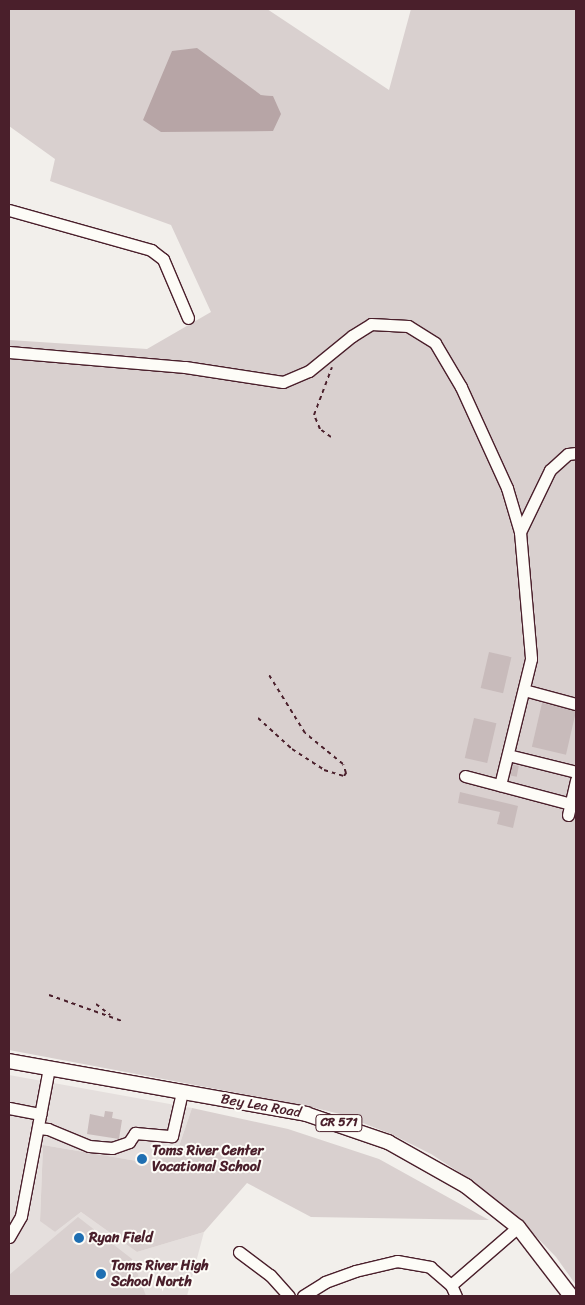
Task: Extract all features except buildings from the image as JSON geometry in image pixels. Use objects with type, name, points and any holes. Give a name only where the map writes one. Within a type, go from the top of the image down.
[{"type":"main road","name":"Bey Lea Road","points":[[9,1061],[306,1114],[388,1142],[466,1186],[518,1227],[572,1296]]},
{"type":"street","points":[[9,210],[151,250],[162,260],[188,318]]},
{"type":"street","points":[[9,352],[185,367],[283,382],[309,371],[334,350],[371,324],[382,323],[408,326],[435,343],[461,387],[512,502],[520,532],[531,659],[500,785]]},
{"type":"street","points":[[520,532],[531,504],[550,470],[568,454],[576,454]]},
{"type":"street","points":[[512,502],[531,504]]},
{"type":"street","points":[[524,690],[576,704]]},
{"type":"street","points":[[508,755],[576,772]]},
{"type":"street","points":[[465,776],[500,785],[570,809],[576,780]]},
{"type":"street","points":[[9,1237],[20,1216],[49,1068]]},
{"type":"street","points":[[38,1128],[89,1146],[112,1148],[129,1142],[134,1132],[172,1136],[182,1092]]},
{"type":"street","points":[[9,1108],[40,1114]]},
{"type":"street","points":[[451,1285],[518,1227]]},
{"type":"street","points":[[239,1252],[270,1275],[289,1296]]},
{"type":"street","points":[[303,1296],[340,1277],[397,1261],[430,1266],[451,1285],[456,1296]]},
{"type":"path","points":[[331,437],[320,429],[314,415],[325,392],[334,350]]},
{"type":"path","points":[[258,718],[298,754],[333,774],[344,776],[346,773],[343,764],[306,733],[269,675]]},
{"type":"path","points":[[49,995],[122,1021]]},
{"type":"path","points":[[96,1004],[114,1018]]},
{"type":"shaded area","points":[[9,9],[267,9],[389,90],[411,9],[576,9],[576,1285],[556,1257],[522,1222],[471,1180],[431,1154],[391,1134],[340,1114],[307,1106],[9,1050],[9,340],[147,349],[211,312],[171,225],[50,181],[55,159],[9,126]],"holes":[[[237,79],[261,95],[273,96],[143,120]]]},
{"type":"shaded area","points":[[197,48],[261,95],[273,96],[281,114],[273,131],[161,132],[143,120],[172,51]]},
{"type":"shaded area","points":[[9,1075],[192,1108],[176,1155],[143,1162],[43,1145],[40,1220],[55,1232],[81,1212],[137,1252],[204,1232],[187,1296],[9,1296]]},
{"type":"shaded area","points":[[192,1108],[288,1129],[379,1159],[489,1220],[311,1217],[247,1183],[204,1232],[137,1252],[81,1212],[55,1232],[40,1221],[43,1145],[143,1162],[176,1155]]},
{"type":"shaded area","name":"Ryan Field","points":[[78,1217],[132,1259],[146,1296],[9,1296],[9,1275]]},
{"type":"place","name":"Toms River Center Vocational School","points":[[142,1159]]},
{"type":"place","name":"Ryan Field","points":[[79,1238]]},
{"type":"place","name":"Toms River High School North","points":[[101,1274]]}]
